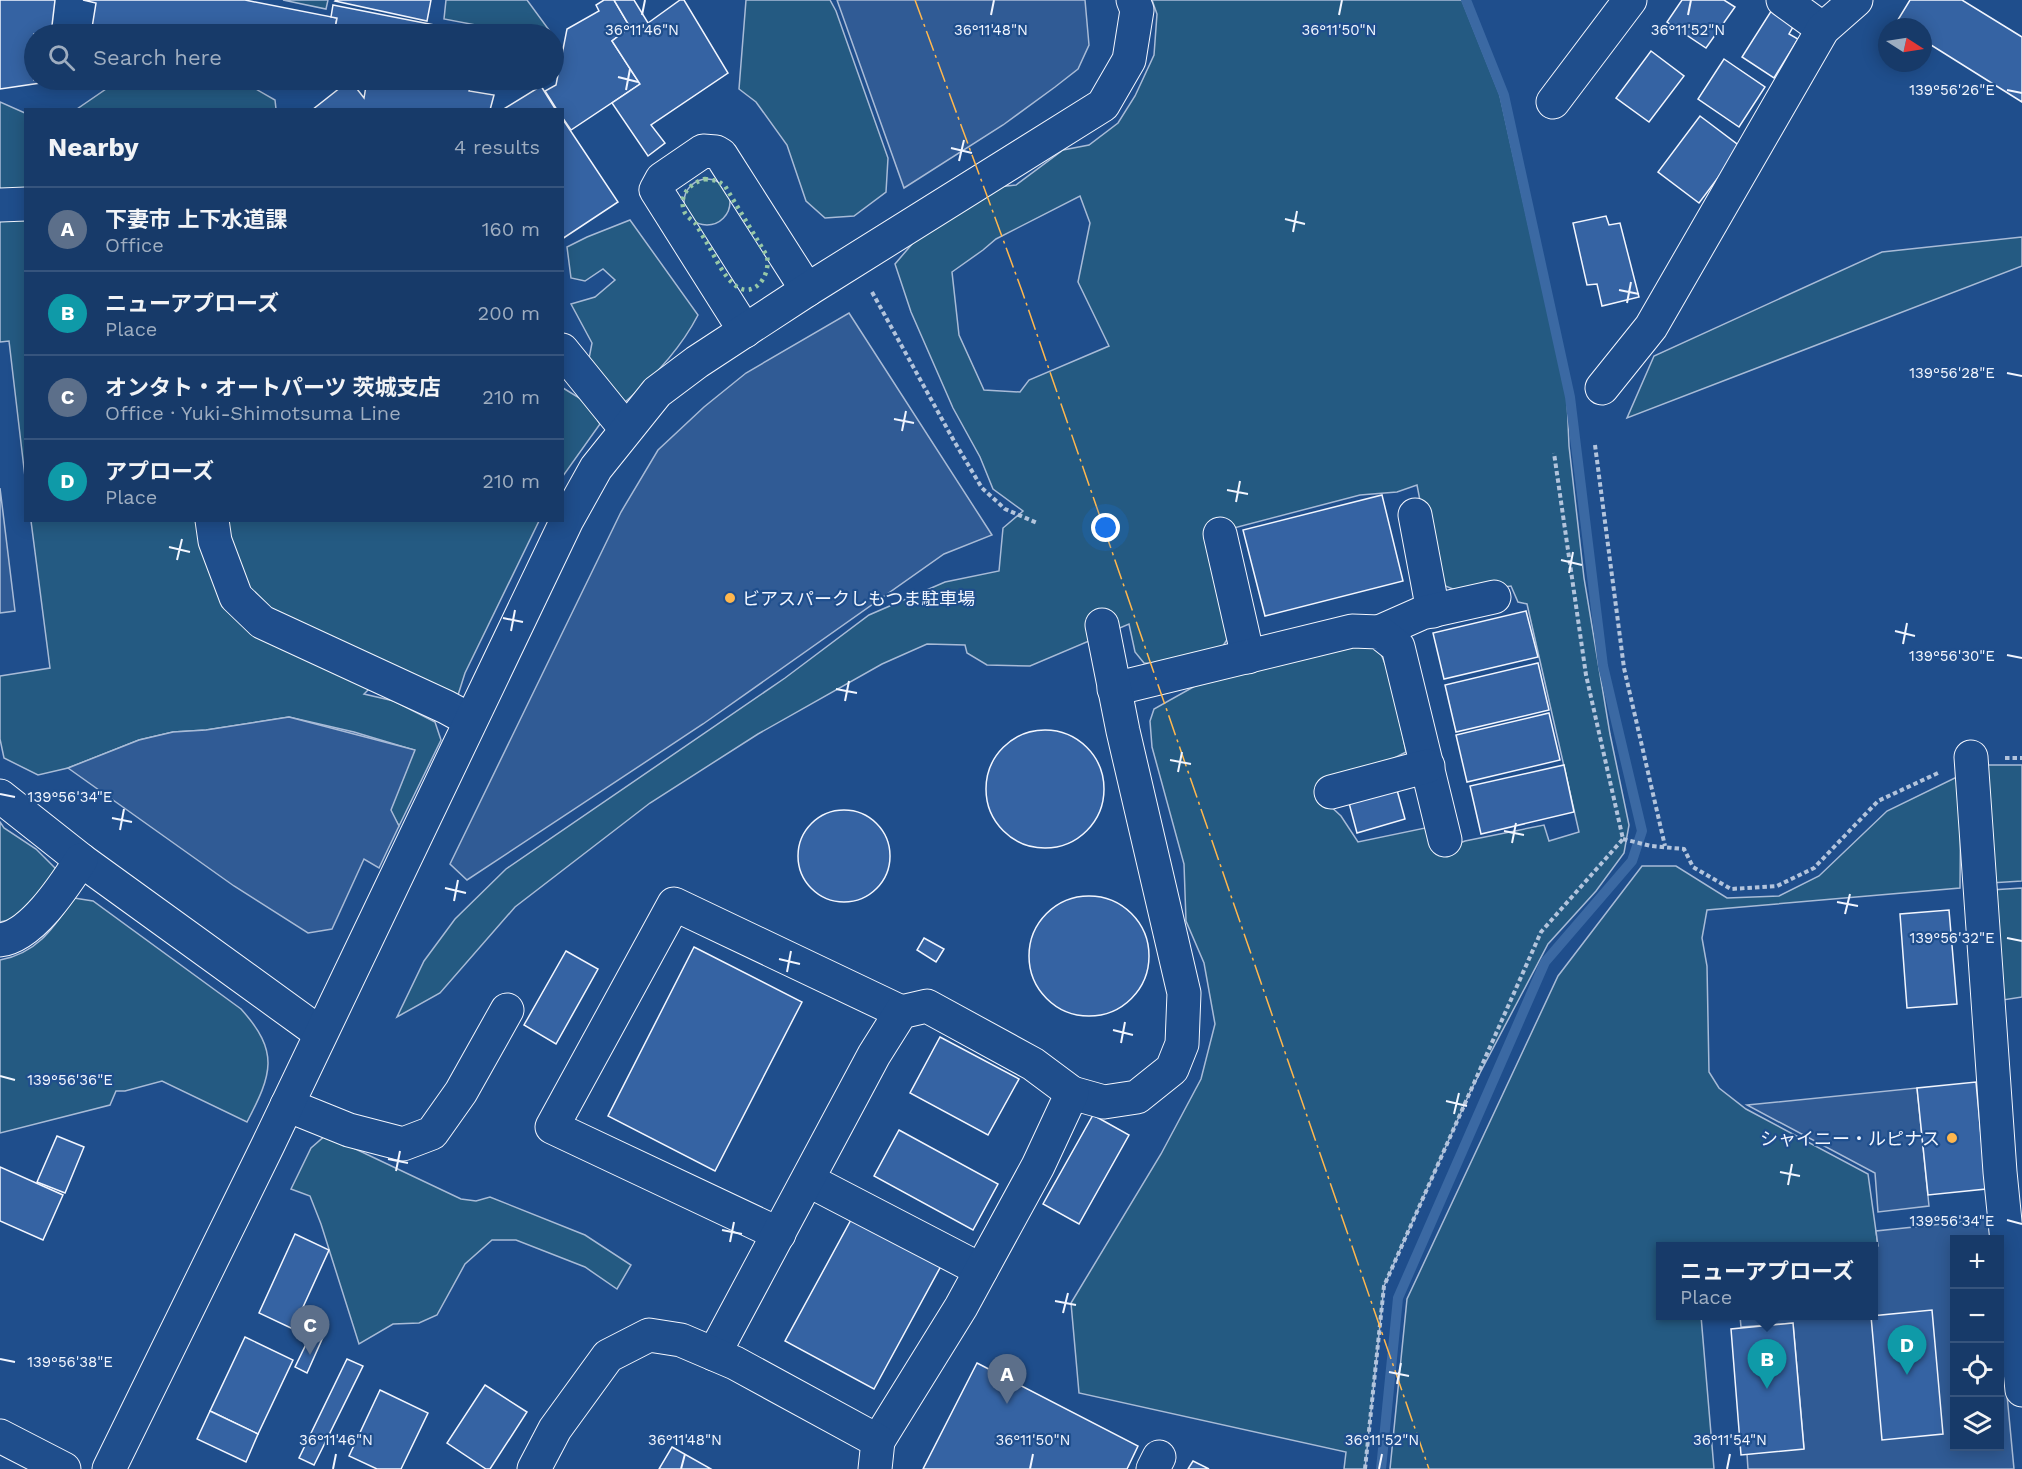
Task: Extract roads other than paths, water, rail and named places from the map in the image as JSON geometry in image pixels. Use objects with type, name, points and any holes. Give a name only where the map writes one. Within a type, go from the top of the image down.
[{"type":"street","points":[[109,1469],[287,1105],[567,520],[596,468],[657,392],[697,362],[852,261],[1103,105],[1128,60],[1137,10],[1133,0]]},
{"type":"street","points":[[1553,102],[1630,0]]},
{"type":"street","points":[[1783,0],[1823,29]]},
{"type":"street","points":[[1602,388],[1651,327],[1823,29],[1856,0]]},
{"type":"street","points":[[745,331],[656,190],[662,179],[703,151],[716,152],[720,155],[807,290]]},
{"type":"street","points":[[0,205],[24,204]]},
{"type":"street","points":[[564,352],[626,429]]},
{"type":"street","points":[[1415,515],[1433,611]]},
{"type":"street","points":[[212,522],[215,541],[236,597],[262,622],[470,720]]},
{"type":"street","points":[[1220,534],[1248,657]]},
{"type":"street","points":[[1114,689],[1352,631],[1378,632],[1422,614],[1494,597]]},
{"type":"street","points":[[779,1234],[552,1127],[674,904],[901,1012],[927,1006],[1033,1064],[1072,1093],[1104,1102],[1137,1097],[1172,1070],[1182,1044],[1184,993],[1114,689],[1102,625]]},
{"type":"street","points":[[1378,632],[1398,648],[1445,840]]},
{"type":"street","points":[[1971,757],[2000,1172],[2022,1390]]},
{"type":"street","points":[[1331,792],[1428,766]]},
{"type":"street","points":[[0,796],[81,860],[320,1033]]},
{"type":"street","points":[[0,940],[9,939],[41,915],[64,887],[81,860]]},
{"type":"street","points":[[287,1105],[350,1130],[403,1144],[432,1134],[461,1092],[507,1010]]},
{"type":"street","points":[[714,1354],[874,1054],[901,1012]]},
{"type":"street","points":[[534,1469],[555,1429],[608,1356],[649,1335],[681,1340],[735,1363],[876,1455],[1038,1166],[1072,1093]]},
{"type":"street","points":[[808,1180],[981,1270]]},
{"type":"street","points":[[0,1436],[64,1469]]},
{"type":"waterway","points":[[1381,1469],[1398,1298],[1545,962],[1632,861],[1642,831],[1603,666],[1570,397],[1504,95],[1466,0]]},
{"type":"place","name":"ビアスパークしもつま駐車場","points":[[730,598]]},
{"type":"place","name":"シャイニー・ルピナス","points":[[1952,1138]]},
{"type":"place","name":"オンタト・オートパーツ 茨城支店","points":[[310,1355]]},
{"type":"place","name":"アプローズ","points":[[1907,1375]]},
{"type":"place","name":"ニューアプローズ","points":[[1767,1389]]},
{"type":"place","name":"下妻市 上下水道課","points":[[1007,1404]]}]
